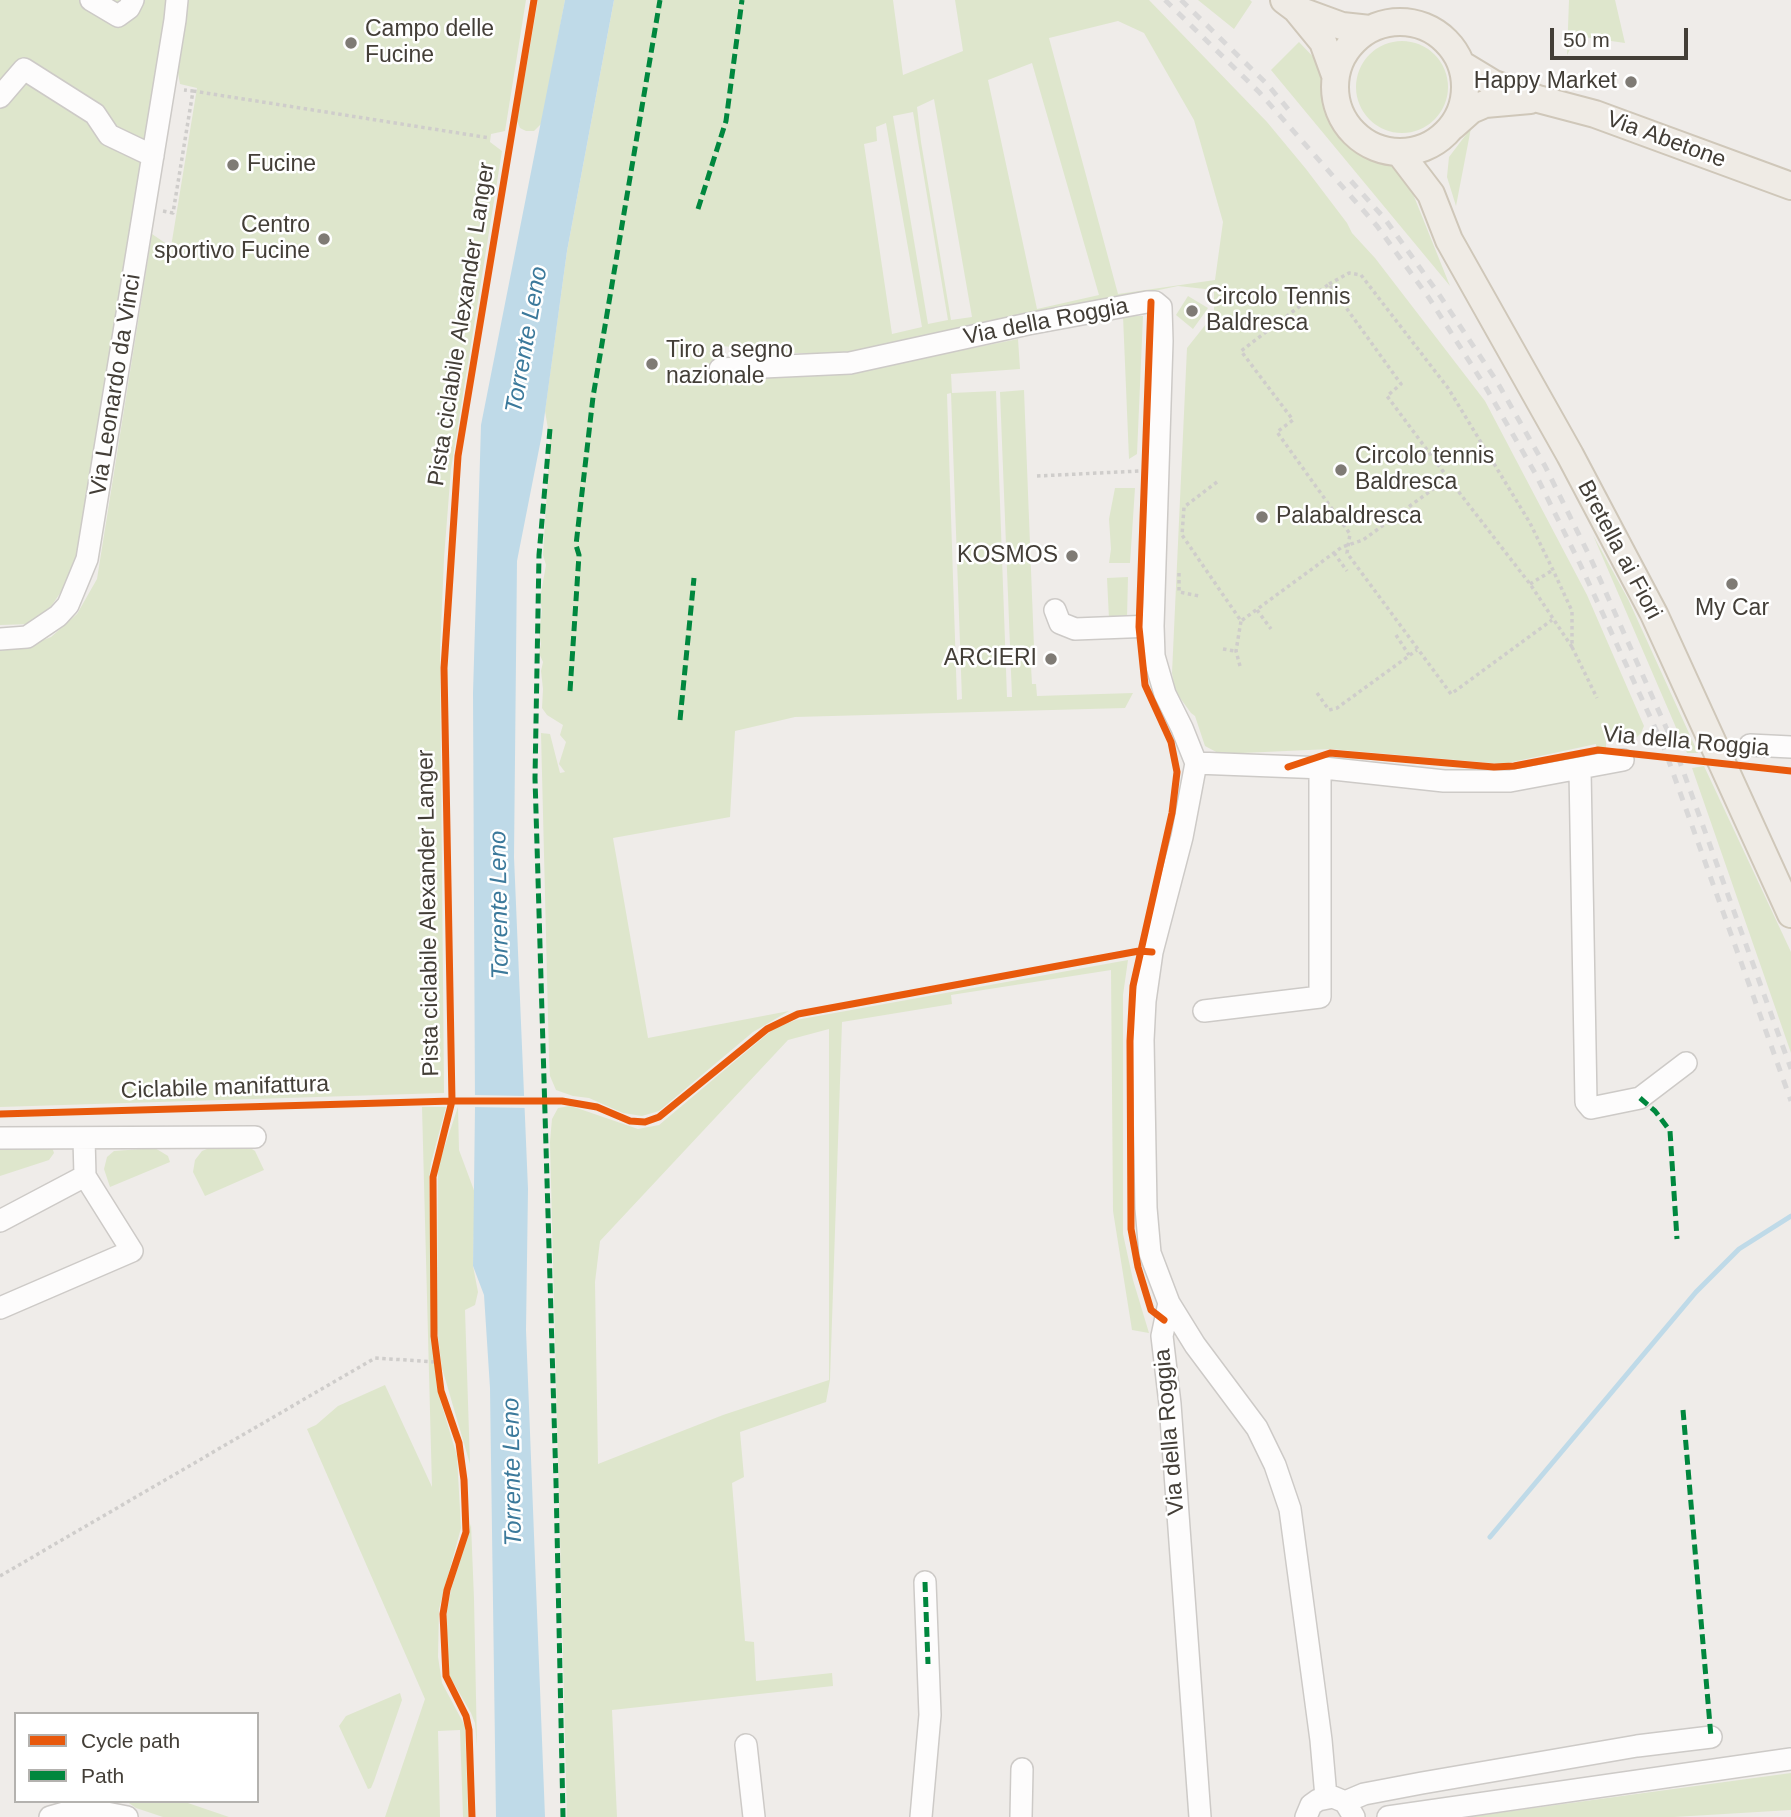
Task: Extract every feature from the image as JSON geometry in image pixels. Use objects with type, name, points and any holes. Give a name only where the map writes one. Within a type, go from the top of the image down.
[{"type":"main road","points":[[1290,5],[1342,26],[1370,29],[1398,21],[1416,23],[1433,30],[1448,42],[1464,75],[1465,93],[1460,111],[1451,127]]},
{"type":"main road","points":[[1290,5],[1323,42],[1335,75]]},
{"type":"main road","points":[[1370,29],[1351,44],[1341,58],[1335,75],[1335,97],[1343,119],[1357,136],[1377,148],[1399,152],[1415,150],[1431,145],[1471,110],[1485,104],[1538,99]]},
{"type":"main road","name":"Via Abetone","points":[[1461,64],[1494,84],[1595,114],[1791,186]]},
{"type":"main road","name":"Bretella ai Fiori","points":[[1431,145],[1431,194]]},
{"type":"main road","name":"Bretella ai Fiori","points":[[1399,152],[1431,194],[1449,240],[1576,467],[1654,614],[1791,914]]},
{"type":"street","points":[[90,0],[118,16],[129,8],[133,0]]},
{"type":"street","name":"Via Leonardo da Vinci","points":[[0,639],[27,637],[58,616],[68,605],[87,559],[177,0]]},
{"type":"street","points":[[0,97],[24,69],[95,114],[109,135],[153,156]]},
{"type":"street","name":"Via della Roggia","points":[[720,369],[850,363],[1028,324],[1147,302],[1158,304],[1162,310],[1162,341],[1154,656],[1165,694],[1196,763],[1320,768],[1457,781],[1510,781],[1623,760]]},
{"type":"street","points":[[1055,610],[1060,623],[1075,629],[1153,626]]},
{"type":"street","name":"Via della Roggia","points":[[1749,745],[1791,747]]},
{"type":"street","points":[[1196,763],[1182,837],[1152,952],[1145,1001],[1143,1040],[1146,1208],[1150,1253],[1169,1303],[1195,1345],[1257,1428],[1275,1465],[1290,1509],[1321,1740],[1342,1805]]},
{"type":"street","points":[[1204,1011],[1320,997],[1320,768]]},
{"type":"street","name":"Via della Roggia","points":[[1580,770],[1586,1102],[1591,1108],[1640,1098],[1686,1063]]},
{"type":"street","points":[[0,1138],[255,1137]]},
{"type":"street","points":[[0,1308],[132,1251],[85,1176],[84,1139]]},
{"type":"street","points":[[0,1221],[85,1176]]},
{"type":"street","name":"Via della Roggia","points":[[1169,1303],[1162,1336],[1170,1404],[1200,1817]]},
{"type":"street","points":[[921,1817],[930,1715],[925,1582]]},
{"type":"street","points":[[1306,1817],[1311,1805],[1342,1805],[1364,1794],[1637,1746],[1711,1737]]},
{"type":"street","points":[[746,1745],[754,1817]]},
{"type":"street","points":[[1388,1817],[1791,1759]]},
{"type":"street","points":[[1021,1817],[1022,1769]]},
{"type":"street","points":[[50,1817],[71,1811],[91,1810],[127,1817]]},
{"type":"path","points":[[195,92],[490,138]]},
{"type":"path","points":[[1552,620],[1451,694],[1347,553],[1350,534],[1277,432],[1293,420],[1241,351],[1329,284],[1349,273],[1362,275],[1448,388],[1530,523],[1572,611],[1572,647]]},
{"type":"path","points":[[1329,284],[1401,384],[1387,396],[1530,584],[1572,647],[1597,698]]},
{"type":"path","points":[[1144,484],[1145,458]]},
{"type":"path","points":[[1037,476],[1144,471]]},
{"type":"path","points":[[1241,621],[1334,553],[1363,540],[1448,478]]},
{"type":"path","points":[[1217,482],[1184,507],[1182,535],[1241,621],[1236,652],[1240,666]]},
{"type":"path","points":[[1334,553],[1347,571]]},
{"type":"path","points":[[1530,584],[1553,570]]},
{"type":"path","points":[[1179,573],[1179,592],[1199,596]]},
{"type":"path","points":[[1257,610],[1271,629]]},
{"type":"path","points":[[1396,635],[1409,655]]},
{"type":"path","points":[[1223,649],[1236,652]]},
{"type":"path","points":[[1317,693],[1329,710],[1337,708],[1417,649]]},
{"type":"path","points":[[435,1349],[438,1371]]},
{"type":"path","points":[[0,1576],[375,1357],[436,1362]]},
{"type":"green space","points":[[0,0],[165,0],[166,8],[74,573],[50,608],[32,624],[0,625]]},
{"type":"green space","points":[[188,0],[526,0],[505,131],[491,134],[490,142],[502,151],[451,469],[444,558],[440,653],[444,1093],[0,1107],[0,651],[28,646],[51,637],[77,614],[97,579],[152,234],[171,247],[197,88],[180,84],[177,68]]},
{"type":"green space","points":[[538,0],[565,0],[542,123],[534,131],[526,131],[520,128],[517,121]]},
{"type":"green space","points":[[614,0],[893,0],[903,75],[963,51],[955,0],[1149,0],[1267,122],[1485,401],[1587,595],[1644,726],[1641,733],[1636,738],[1630,738],[1624,730],[1606,736],[1606,750],[1598,757],[1596,744],[1503,764],[1331,749],[1220,754],[1205,746],[1195,716],[1175,691],[1172,673],[1187,348],[1214,314],[1214,290],[1178,286],[988,322],[849,353],[793,353],[791,357],[765,358],[763,350],[722,346],[721,359],[733,377],[746,380],[800,375],[952,348],[953,352],[1018,339],[1020,369],[951,374],[952,393],[996,391],[1007,697],[1012,697],[1000,392],[1024,390],[1034,647],[1030,648],[1032,684],[1036,684],[1037,696],[1133,693],[1125,708],[795,717],[735,731],[730,817],[613,838],[648,1038],[789,1011],[753,1032],[659,1111],[642,1116],[623,1113],[589,1098],[556,1090],[550,1076],[549,1057],[541,733],[550,734],[560,773],[565,772],[559,764],[566,742],[560,735],[563,725],[547,715],[542,708],[543,662],[539,653],[539,634],[542,610],[540,599],[546,565],[543,555],[550,441],[545,411],[567,251]],"holes":[[[1118,21],[1144,33],[1194,120],[1223,222],[1215,280],[1118,294],[1049,38]],[[1032,63],[1099,295],[1037,309],[988,80]],[[934,99],[972,317],[951,320],[917,107]],[[913,112],[948,320],[928,324],[893,116]],[[886,123],[922,327],[892,334],[864,144],[877,141],[876,127]],[[951,393],[962,699],[957,700],[947,394]]]},
{"type":"green space","points":[[1198,0],[1250,0],[1252,2],[1234,29]]},
{"type":"green space","points":[[1569,0],[1615,0],[1625,43],[1577,36],[1567,55]]},
{"type":"green space","points":[[1402,41],[1420,45],[1434,55],[1444,69],[1448,87],[1444,105],[1434,119],[1420,129],[1402,133],[1384,129],[1370,119],[1360,105],[1356,87],[1360,69],[1370,55],[1384,45]]},
{"type":"green space","points":[[1299,42],[1320,64],[1323,74],[1322,101],[1334,128],[1360,149],[1394,160],[1407,179],[1450,286],[1271,70]]},
{"type":"green space","points":[[1471,128],[1456,206],[1447,177],[1449,157]]},
{"type":"green space","name":"Circolo Tennis Baldresca","points":[[1188,296],[1208,308],[1193,329],[1176,315]]},
{"type":"green space","points":[[1123,316],[1143,316],[1137,454],[1129,459]]},
{"type":"green space","points":[[1115,488],[1135,488],[1130,563],[1109,563],[1109,519]]},
{"type":"green space","points":[[1593,535],[1628,599],[1698,753],[1687,753]]},
{"type":"green space","points":[[1128,577],[1127,618],[1109,619],[1107,578]]},
{"type":"green space","points":[[1704,766],[1791,952],[1791,1053],[1692,768]]},
{"type":"green space","points":[[1128,960],[1123,995],[1123,1234],[1149,1333],[1132,1330],[1113,1211],[1111,970],[951,995],[952,1004],[842,1022],[830,1380],[826,1402],[740,1432],[744,1477],[732,1483],[745,1641],[754,1642],[756,1681],[832,1673],[833,1686],[612,1710],[617,1817],[567,1817],[550,1142],[552,1119],[558,1108],[570,1106],[638,1129],[659,1125],[775,1028],[796,1020]],"holes":[[[829,1029],[829,1380],[723,1415],[598,1464],[595,1282],[600,1241],[788,1040]]]},
{"type":"green space","points":[[422,1107],[446,1107],[429,1179],[433,1340],[437,1389],[457,1456],[461,1528],[439,1609],[438,1657],[442,1683],[465,1726],[468,1817],[463,1817],[460,1730],[438,1731],[440,1817],[385,1817],[425,1699],[307,1429],[316,1425],[338,1406],[385,1385],[432,1487]]},
{"type":"green space","points":[[458,1107],[459,1150],[475,1193],[473,1266],[478,1292],[475,1305],[465,1310],[470,1464],[442,1368],[437,1330],[438,1166]]},
{"type":"green space","points":[[51,1144],[54,1153],[49,1160],[0,1176],[0,1145]]},
{"type":"green space","points":[[214,1146],[249,1147],[255,1151],[264,1170],[205,1196],[193,1172],[195,1160],[202,1151]]},
{"type":"green space","points":[[155,1148],[168,1156],[170,1162],[110,1187],[104,1169],[107,1157],[114,1151]]},
{"type":"green space","points":[[471,1524],[477,1747],[475,1723],[449,1675],[446,1632],[451,1590]]},
{"type":"green space","points":[[400,1693],[402,1700],[374,1781],[368,1789],[339,1726],[346,1716]]},
{"type":"green space","points":[[1791,1773],[1791,1810],[1674,1817],[1468,1817]]},
{"type":"green space","points":[[129,1803],[188,1803],[229,1817],[163,1817]]},
{"type":"water","name":"Torrente Leno","points":[[565,0],[614,0],[567,251],[542,434],[517,561],[514,857],[528,1189],[526,1330],[545,1817],[496,1817],[490,1388],[484,1295],[473,1266],[473,693],[481,425]]},
{"type":"pier","points":[[472,1095],[527,1096],[528,1108],[472,1107]]},
{"type":"waterway","points":[[1490,1537],[1696,1292],[1739,1249],[1791,1216]]},
{"type":"railway","points":[[1165,0],[1259,92],[1377,226],[1429,298],[1485,386],[1535,473],[1663,745],[1791,1101]]},
{"type":"railway","points":[[1181,0],[1267,84],[1293,115]]},
{"type":"railway","points":[[1351,181],[1385,219],[1438,293],[1496,380],[1545,466],[1590,557],[1673,743],[1791,1069]]},
{"type":"marked path","points":[[570,691],[579,555],[576,545],[593,397],[660,0]]},
{"type":"marked path","points":[[698,209],[726,121],[742,0]]},
{"type":"marked path","points":[[550,429],[539,555],[535,778],[563,1817]]},
{"type":"marked path","points":[[680,720],[694,578]]},
{"type":"marked path","points":[[1640,1098],[1655,1111],[1670,1131],[1677,1239]]},
{"type":"marked path","points":[[1683,1410],[1711,1737]]},
{"type":"marked path","points":[[925,1582],[928,1664]]},
{"type":"cycle path","name":"Pista ciclabile Alexander Langer","points":[[472,1817],[469,1730],[466,1716],[446,1676],[443,1614],[447,1590],[466,1532],[464,1480],[459,1443],[441,1391],[434,1336],[433,1177],[452,1101],[444,668],[458,456],[534,0]]},
{"type":"cycle path","points":[[1151,302],[1139,627],[1145,685],[1171,742],[1177,772],[1172,813],[1133,986],[1130,1041],[1131,1229],[1138,1267],[1151,1310],[1164,1320]]},
{"type":"cycle path","points":[[1288,767],[1330,753],[1494,767],[1514,766],[1598,750],[1791,771]]},
{"type":"cycle path","name":"Ciclabile manifattura","points":[[0,1114],[452,1101],[562,1101],[597,1107],[630,1121],[645,1122],[659,1117],[767,1029],[798,1014],[1139,951],[1152,952]]},
{"type":"place","name":"Campo delle Fucine","points":[[351,43]]},
{"type":"place","name":"Happy Market","points":[[1631,82]]},
{"type":"place","name":"Fucine","points":[[233,165]]},
{"type":"place","name":"Centro sportivo Fucine","points":[[324,239]]},
{"type":"place","name":"Circolo Tennis Baldresca","points":[[1192,311]]},
{"type":"place","name":"Tiro a segno nazionale","points":[[652,364]]},
{"type":"place","name":"Circolo tennis Baldresca","points":[[1341,470]]},
{"type":"place","name":"Palabaldresca","points":[[1262,517]]},
{"type":"place","name":"KOSMOS","points":[[1072,556]]},
{"type":"place","name":"My Car","points":[[1732,584]]},
{"type":"place","name":"ARCIERI","points":[[1051,659]]}]
